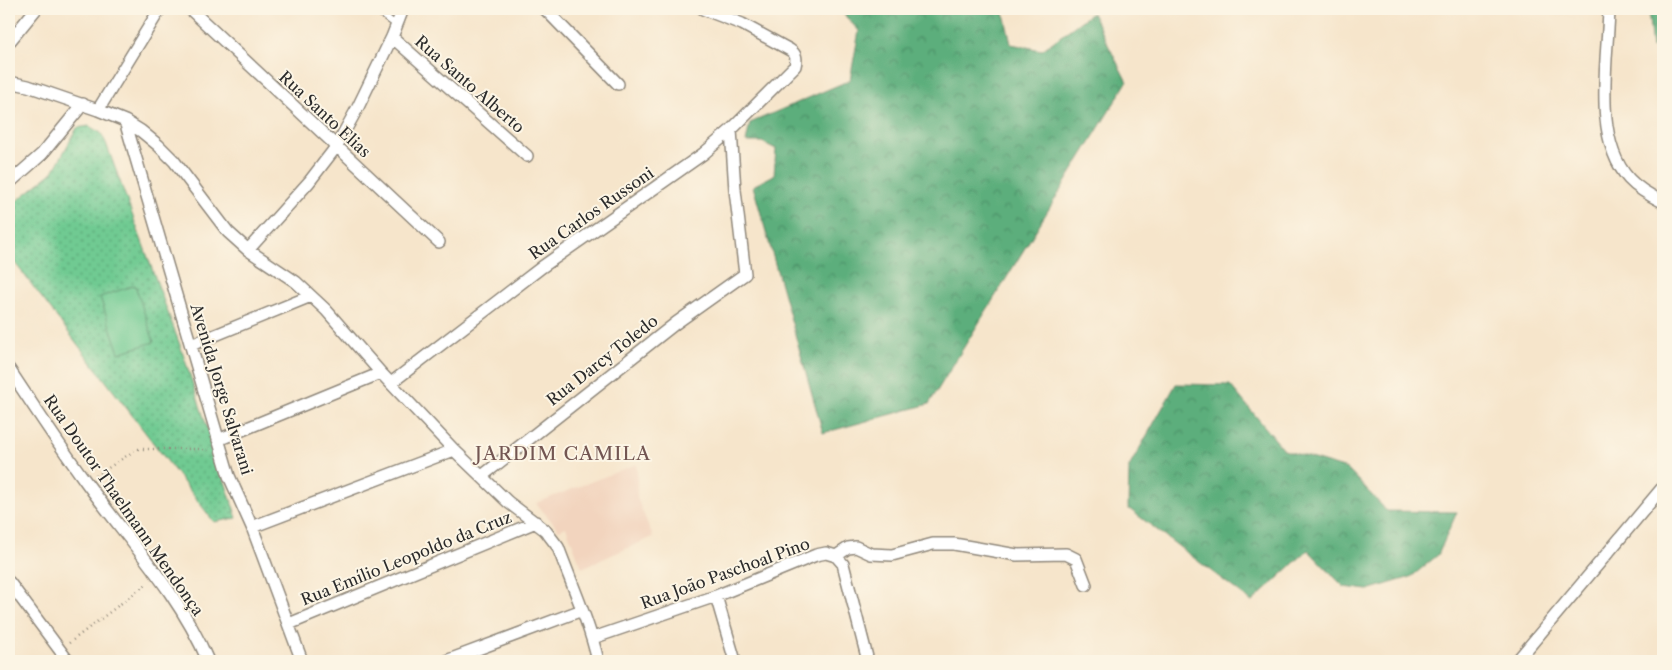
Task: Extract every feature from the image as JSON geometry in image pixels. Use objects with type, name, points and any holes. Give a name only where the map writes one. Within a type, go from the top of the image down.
[{"type":"street","points":[[9,42],[36,9]]},
{"type":"street","points":[[98,110],[160,9]]},
{"type":"street","name":"Rua Santo Elias","points":[[190,9],[439,242]]},
{"type":"street","points":[[248,250],[309,182],[336,147],[392,37],[403,9]]},
{"type":"street","points":[[545,9],[618,84]]},
{"type":"street","points":[[703,9],[742,24]]},
{"type":"street","points":[[732,9],[742,24]]},
{"type":"street","points":[[1609,9],[1604,80],[1607,126],[1612,148],[1628,178],[1640,189],[1663,202]]},
{"type":"street","name":"Rua Carlos Russoni","points":[[391,382],[542,267],[695,159],[731,130],[788,74],[795,66],[795,53],[742,24]]},
{"type":"street","name":"Rua Santo Alberto","points":[[392,37],[527,156]]},
{"type":"street","points":[[9,82],[28,86],[83,104],[125,121],[141,131],[174,161],[228,232],[248,250],[296,282],[326,310],[381,373],[454,450],[508,502],[536,522],[558,547],[592,638],[598,661]]},
{"type":"street","points":[[9,183],[42,154],[83,104]]},
{"type":"street","name":"Avenida Jorge Salvarani","points":[[125,121],[229,476],[252,527],[302,661]]},
{"type":"street","name":"Rua Darcy Toledo","points":[[482,476],[676,323],[745,274],[735,190],[731,130]]},
{"type":"street","points":[[192,345],[311,296]]},
{"type":"street","name":"Rua Doutor Thaelmann Mendonça","points":[[9,369],[86,482],[157,576],[183,614],[208,661]]},
{"type":"street","points":[[219,445],[381,373]]},
{"type":"street","points":[[252,527],[454,450]]},
{"type":"street","points":[[1517,661],[1663,487]]},
{"type":"street","name":"Rua Emílio Leopoldo da Cruz","points":[[289,624],[536,522]]},
{"type":"street","name":"Rua João Paschoal Pino","points":[[592,638],[716,596],[816,555],[826,553],[836,556],[848,548],[856,548],[871,554],[892,555],[933,544],[954,544],[1017,555],[1066,554],[1076,559],[1086,585]]},
{"type":"street","points":[[836,556],[842,564],[868,661]]},
{"type":"street","points":[[9,582],[68,661]]},
{"type":"street","points":[[716,596],[735,661]]},
{"type":"street","points":[[446,661],[582,610]]},
{"type":"lane","points":[[376,9],[396,25]]},
{"type":"path","points":[[86,482],[136,449],[219,445]]},
{"type":"path","points":[[60,650],[157,576]]},
{"type":"shaded area","points":[[637,464],[637,498],[653,537],[582,568],[566,527],[559,530],[536,503]]},
{"type":"green space","points":[[839,9],[1003,9],[1011,44],[1042,50],[1092,13],[1127,82],[929,404],[823,433],[753,186],[774,175],[776,149],[762,142],[746,142],[750,123],[850,80],[859,31]]},
{"type":"green space","points":[[1648,9],[1663,9],[1663,40],[1652,48]]},
{"type":"green space","points":[[89,126],[101,133],[106,143],[181,348],[237,518],[214,522],[9,255],[9,207],[53,172],[77,128]]},
{"type":"green space","points":[[135,285],[154,342],[119,353],[100,297]]},
{"type":"green space","points":[[1176,384],[1230,385],[1284,450],[1347,469],[1387,511],[1457,512],[1438,555],[1411,577],[1368,590],[1344,587],[1308,550],[1252,602],[1128,508],[1129,467]]},
{"type":"district","name":"JARDIM CAMILA","points":[[563,453]]}]
